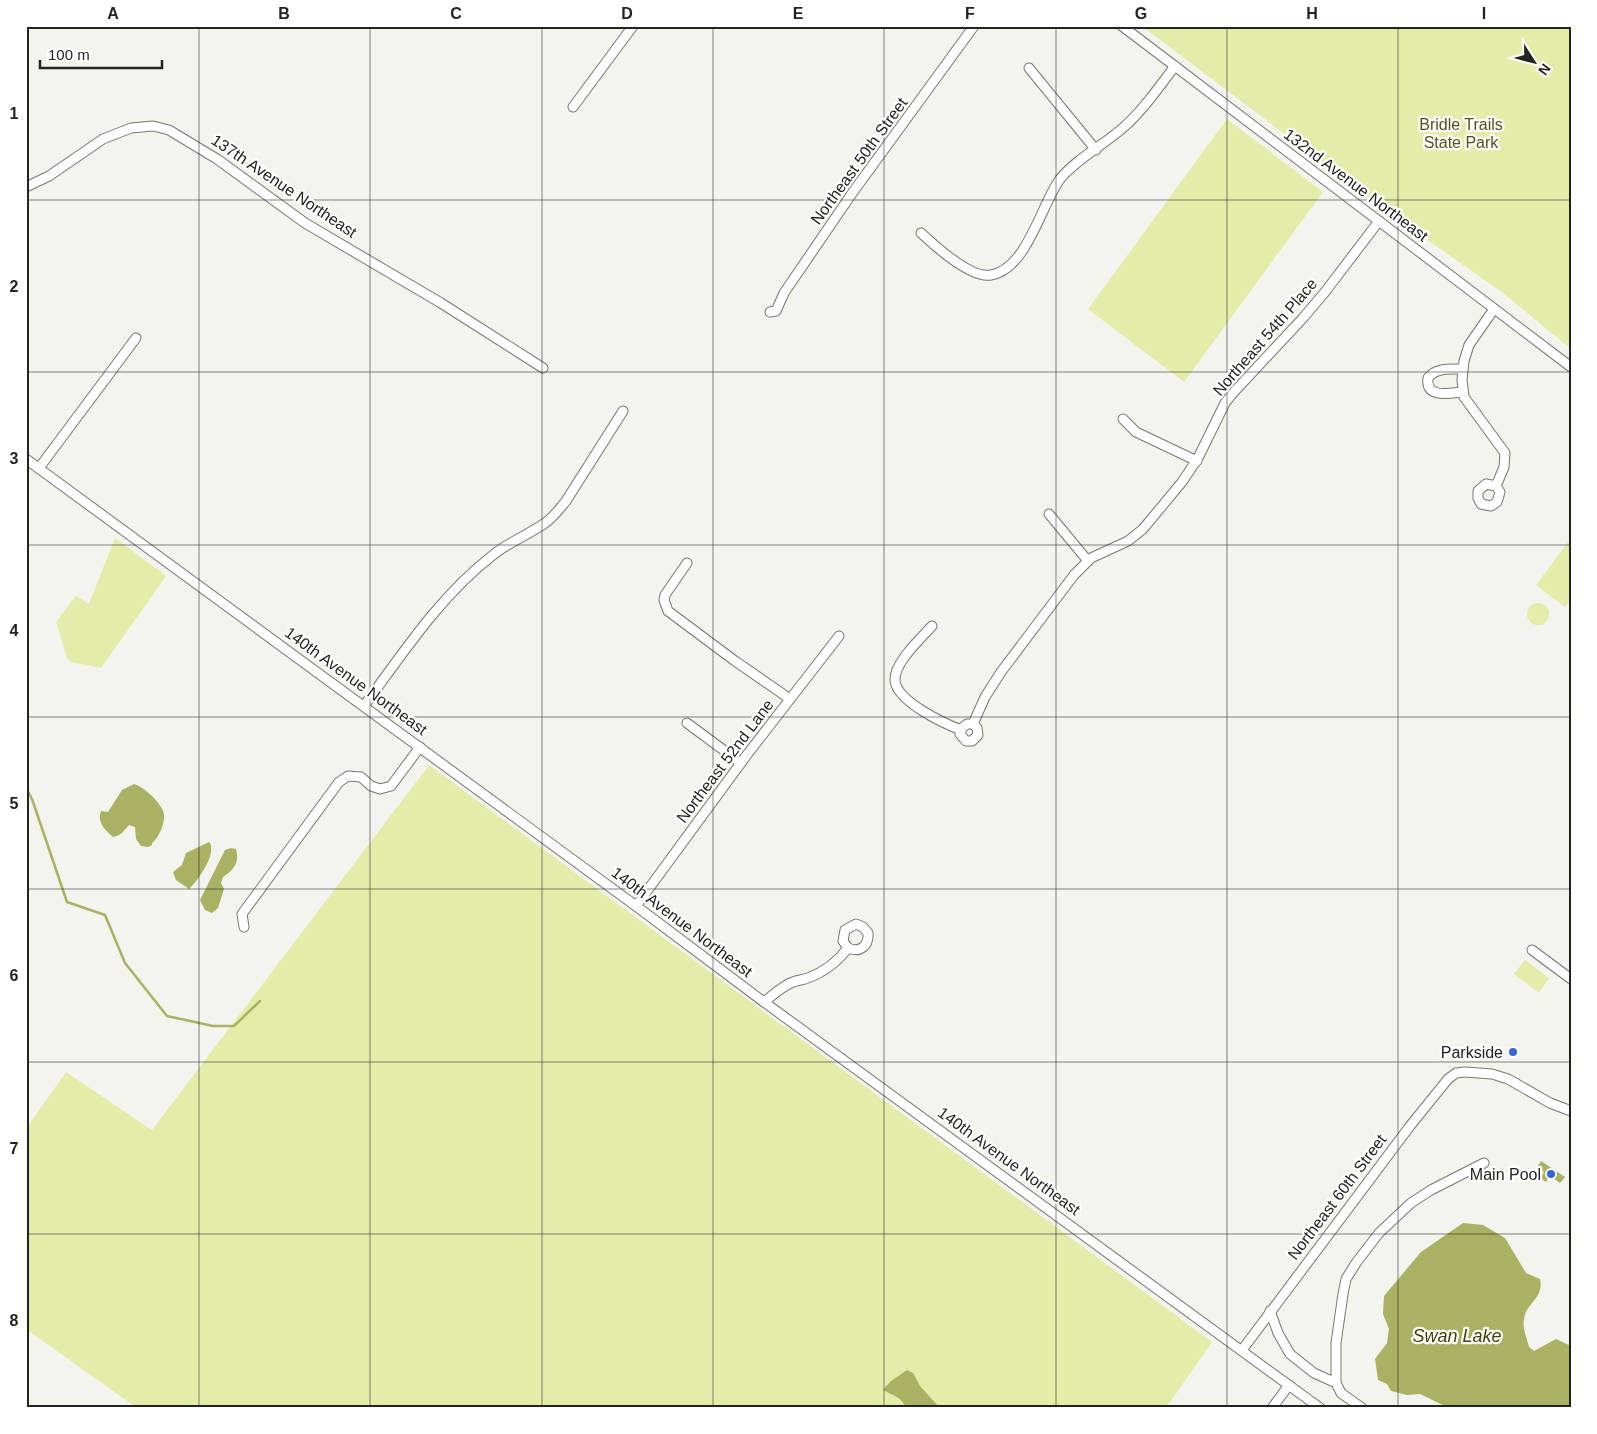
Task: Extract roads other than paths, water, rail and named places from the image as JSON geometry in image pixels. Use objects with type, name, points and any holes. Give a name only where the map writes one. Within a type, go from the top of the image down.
[{"type":"street","points":[[573,107],[633,26]]},
{"type":"street","name":"Northeast 50th Street","points":[[770,312],[776,310],[784,293],[853,192],[974,26]]},
{"type":"street","name":"132nd Avenue Northeast","points":[[1122,26],[1571,367]]},
{"type":"street","points":[[921,233],[938,249],[979,274],[990,276],[1002,272],[1012,264],[1022,251],[1059,180],[1071,166],[1096,150],[1125,127],[1150,100],[1175,66]]},
{"type":"street","points":[[1029,68],[1096,150]]},
{"type":"street","name":"137th Avenue Northeast","points":[[26,187],[49,176],[103,139],[131,128],[153,126],[169,130],[211,156],[305,223],[441,303],[543,368]]},
{"type":"street","name":"Northeast 54th Place","points":[[961,730],[960,734],[963,739],[972,741],[977,737],[978,731],[973,724],[985,697],[1001,672],[1074,575],[1088,561],[1128,541],[1143,529],[1182,482],[1196,461],[1225,403],[1308,312],[1379,222]]},
{"type":"street","points":[[1494,309],[1470,346],[1464,361],[1462,380],[1464,397],[1505,453],[1504,467],[1496,486]]},
{"type":"street","points":[[39,468],[136,338]]},
{"type":"street","points":[[1463,369],[1436,371],[1428,378],[1427,384],[1434,393],[1463,392]]},
{"type":"street","points":[[364,706],[445,598],[493,555],[519,537],[547,522],[561,507],[623,411]]},
{"type":"street","points":[[1123,419],[1136,432],[1196,461]]},
{"type":"street","name":"140th Avenue Northeast","points":[[26,459],[1320,1408]]},
{"type":"street","points":[[1049,514],[1088,561]]},
{"type":"street","points":[[687,563],[665,594],[664,600],[668,611],[735,662],[790,699]]},
{"type":"street","points":[[932,626],[906,655],[897,670],[895,680],[900,693],[935,719],[961,730],[966,724],[973,724]]},
{"type":"street","name":"Northeast 52nd Lane","points":[[636,906],[741,763],[839,636]]},
{"type":"street","points":[[687,723],[741,763]]},
{"type":"street","points":[[244,927],[242,914],[340,782],[348,776],[361,777],[371,786],[380,789],[391,786],[420,747]]},
{"type":"street","points":[[764,1002],[792,982],[809,978],[828,968],[848,948]]},
{"type":"street","points":[[1532,950],[1571,979]]},
{"type":"street","name":"Northeast 60th Street","points":[[1242,1350],[1440,1087],[1448,1079],[1456,1074],[1465,1072],[1479,1072],[1508,1079],[1550,1103],[1571,1112]]},
{"type":"street","points":[[1362,1408],[1341,1393],[1336,1383],[1336,1343],[1346,1279],[1379,1233],[1411,1202],[1484,1163]]},
{"type":"street","points":[[1270,1311],[1278,1333],[1290,1354],[1314,1373],[1336,1383]]},
{"type":"street","points":[[1272,1408],[1289,1385]]},
{"type":"water","points":[[134,784],[147,791],[155,799],[164,815],[160,833],[152,845],[148,847],[141,846],[136,839],[135,827],[129,825],[121,834],[113,837],[104,828],[100,819],[101,811],[108,812],[122,790]]},
{"type":"water","points":[[209,842],[211,852],[209,859],[202,873],[189,889],[176,880],[173,872],[182,865],[186,853]]},
{"type":"water","points":[[236,849],[237,862],[230,872],[223,877],[221,883],[224,889],[218,908],[212,913],[205,910],[200,900],[225,850]]},
{"type":"water","name":"Main Pool","points":[[1541,1161],[1565,1177],[1560,1183],[1550,1176],[1546,1182],[1540,1178],[1544,1172],[1537,1167]]},
{"type":"water","name":"Swan Lake","points":[[1463,1223],[1483,1225],[1505,1238],[1526,1273],[1540,1279],[1540,1291],[1528,1308],[1524,1319],[1525,1333],[1529,1347],[1534,1351],[1556,1339],[1571,1346],[1571,1408],[1449,1408],[1420,1394],[1407,1395],[1391,1391],[1387,1384],[1378,1380],[1375,1359],[1387,1343],[1389,1329],[1383,1314],[1384,1296],[1421,1252]]},
{"type":"water","points":[[907,1370],[913,1373],[920,1386],[940,1408],[906,1408],[899,1399],[883,1390],[891,1381]]},
{"type":"waterway","points":[[26,788],[32,799],[67,902],[105,915],[125,963],[167,1016],[213,1026],[234,1026],[260,1001]]},
{"type":"place","name":"Parkside","points":[[1513,1052]]},
{"type":"place","name":"Main Pool","points":[[1551,1174]]},
{"type":"park label","name":"Bridle Trails State Park","points":[[1461,133]]}]
